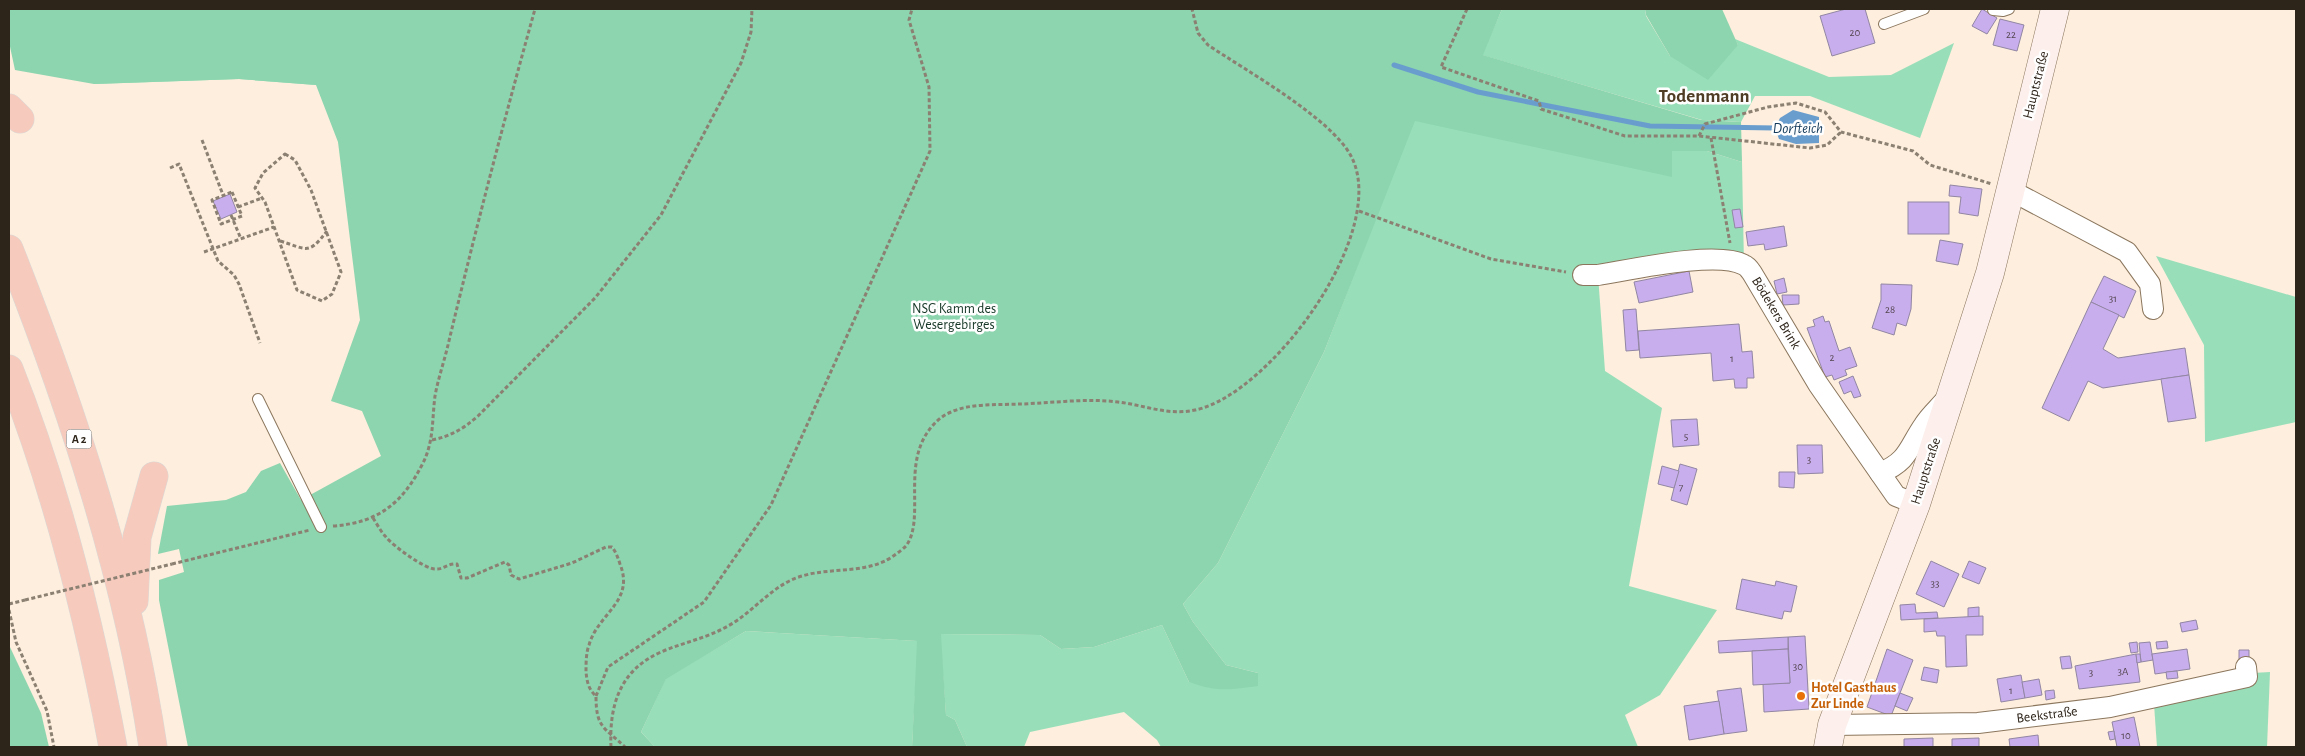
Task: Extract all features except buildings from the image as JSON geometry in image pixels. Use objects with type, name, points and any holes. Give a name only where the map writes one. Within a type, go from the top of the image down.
[{"type":"highway","name":"A 2","points":[[9,250],[61,384],[113,553],[132,633],[154,747]]},
{"type":"highway","points":[[9,369],[49,481],[70,556],[100,678],[113,747]]},
{"type":"highway","points":[[132,633],[137,537],[154,476]]},
{"type":"main road","name":"Hauptstraße","points":[[1830,736],[1916,504],[1990,273],[2055,9]]},
{"type":"street","points":[[2010,190],[2127,252],[2150,284],[2153,309]]},
{"type":"street","name":"Bödekers Brink","points":[[1583,276],[1696,260],[1744,265],[1752,273],[1818,384],[1896,496],[1916,504]]},
{"type":"street","points":[[1880,473],[1896,467],[1904,460],[1924,424],[1952,393]]},
{"type":"street","name":"Beekstraße","points":[[1830,736],[1978,723],[2110,707],[2247,677],[2246,667]]},
{"type":"lane","points":[[1884,24],[1924,9]]},
{"type":"lane","points":[[1993,10],[2003,11],[2009,9]]},
{"type":"lane","points":[[258,399],[321,527]]},
{"type":"path","points":[[534,9],[489,175],[436,396],[432,440],[448,436],[462,429],[478,416],[595,298],[661,215],[741,63],[751,32],[752,9]]},
{"type":"path","points":[[625,747],[598,722],[596,714],[596,696],[608,667],[704,602],[771,505],[930,151],[929,87],[909,20],[912,9]]},
{"type":"path","points":[[611,747],[612,708],[625,680],[639,666],[660,652],[699,640],[730,625],[794,579],[815,573],[866,568],[889,559],[906,546],[912,530],[914,473],[917,454],[924,437],[934,423],[951,412],[974,407],[1100,400],[1176,412],[1196,410],[1232,395],[1278,355],[1309,317],[1345,254],[1359,211],[1359,181],[1350,156],[1333,135],[1300,106],[1208,45],[1198,33],[1192,9]]},
{"type":"path","points":[[1467,9],[1441,67],[1540,101],[1541,109],[1625,136],[1699,136],[1810,148],[1827,145],[1841,132]]},
{"type":"path","points":[[1699,136],[1705,124],[1768,107],[1796,103],[1825,112],[1841,132],[1913,151],[1930,165],[2010,190]]},
{"type":"path","points":[[1711,138],[1734,263]]},
{"type":"path","points":[[202,140],[223,195]]},
{"type":"path","points":[[285,154],[295,160],[311,190],[341,272],[332,294],[322,300],[297,290],[274,228],[262,198],[255,188],[263,173],[285,154]]},
{"type":"path","points":[[170,168],[180,164],[218,261],[234,275],[239,284],[260,343]]},
{"type":"path","points":[[232,192],[238,207],[242,216],[221,224],[212,200],[232,192]]},
{"type":"path","points":[[238,207],[262,198]]},
{"type":"path","points":[[1359,211],[1491,259],[1583,276]]},
{"type":"path","points":[[231,215],[241,239]]},
{"type":"path","points":[[204,252],[274,228]]},
{"type":"path","points":[[279,240],[308,249],[315,247],[327,231]]},
{"type":"path","points":[[373,518],[387,538],[402,550],[431,569],[438,570],[451,563],[457,564],[461,578],[467,578],[505,562],[509,565],[511,575],[519,579],[572,563],[606,547],[612,547],[622,570],[624,582],[621,596],[589,644],[586,665],[587,680],[590,690],[596,696]]},
{"type":"path","points":[[9,604],[172,564]]},
{"type":"path","points":[[9,610],[16,642],[46,711],[54,747]]},
{"type":"green space","name":"NSG Kamm des Wesergebirges","points":[[9,9],[1502,9],[1483,55],[1701,120],[1741,122],[1742,162],[1707,151],[1672,151],[1672,177],[1415,121],[1324,352],[1218,563],[1183,604],[1193,622],[1226,665],[1258,673],[1258,686],[1223,689],[1189,682],[1162,625],[1094,647],[1061,649],[1040,635],[941,634],[946,715],[955,720],[967,747],[912,747],[917,641],[746,631],[666,679],[641,732],[655,747],[188,747],[159,600],[159,580],[184,572],[179,549],[158,554],[167,506],[226,500],[246,492],[261,471],[280,463],[301,500],[381,456],[362,411],[331,401],[360,320],[338,142],[316,85],[239,79],[94,84],[15,70],[9,42]]},
{"type":"green space","points":[[50,9],[1475,9],[1421,121],[1672,176],[1672,151],[1707,151],[1742,162],[1744,265],[1598,275],[1605,371],[1662,408],[1629,586],[1717,610],[1660,695],[1625,715],[1638,747],[1161,747],[1157,740],[1124,712],[1030,732],[1024,747],[967,747],[955,720],[946,715],[940,634],[1040,635],[1061,649],[1094,647],[1162,625],[1189,682],[1258,673],[1226,665],[1193,622],[1183,604],[1218,563],[1324,352],[1379,210],[401,513],[428,60],[316,85],[239,79],[94,84]]},
{"type":"green space","points":[[1502,9],[1645,9],[1646,16],[1670,56],[1738,45],[1735,39],[1829,77],[1891,75],[1954,43],[1920,138],[1810,96],[1755,96],[1741,122],[1702,120],[1482,55]]},
{"type":"green space","points":[[1645,9],[1722,9],[1738,45],[1708,80],[1670,56],[1646,15]]},
{"type":"green space","points":[[2156,256],[2296,297],[2296,422],[2205,442],[2204,345]]},
{"type":"green space","points":[[746,631],[918,641],[912,747],[655,747],[641,732],[666,678]]},
{"type":"green space","points":[[9,645],[41,713],[49,747],[9,747]]},
{"type":"green space","points":[[2270,672],[2267,747],[2157,747],[2154,704],[2235,674]]},
{"type":"water","name":"Dorfteich","points":[[1793,110],[1819,117],[1819,143],[1796,144],[1779,139],[1775,128],[1780,118]]},
{"type":"waterway","points":[[1394,65],[1478,92],[1650,126],[1775,128]]},
{"type":"place","name":"Hotel Gasthaus Zur Linde","points":[[1801,696]]},
{"type":"district","name":"Todenmann","points":[[1704,96]]}]
